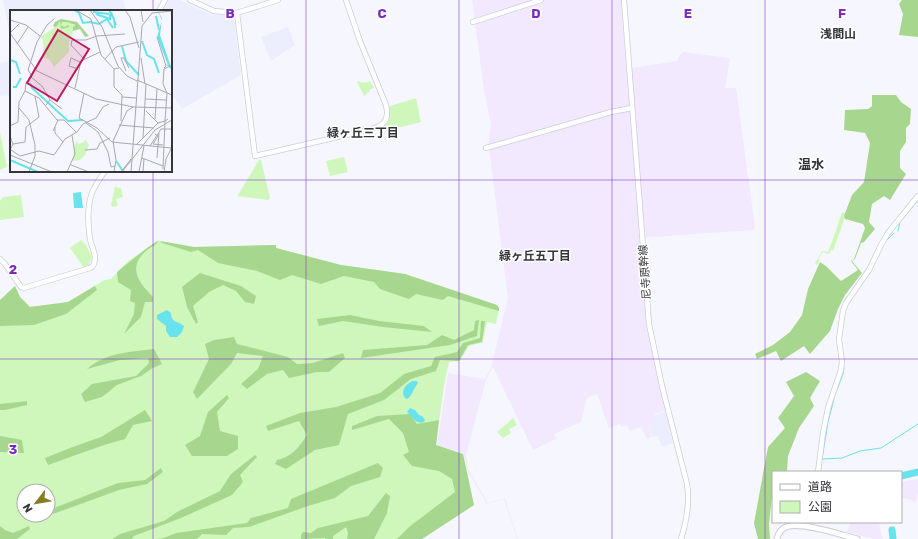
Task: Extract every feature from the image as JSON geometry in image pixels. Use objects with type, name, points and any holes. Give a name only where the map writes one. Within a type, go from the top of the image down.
[{"type":"main road","points":[[777,539],[781,530],[788,526],[813,525],[857,539]]},
{"type":"street","points":[[160,10],[165,0]]},
{"type":"street","points":[[190,0],[214,11],[237,13],[278,0]]},
{"type":"street","points":[[237,13],[255,156],[368,130],[382,125],[387,119],[386,105],[360,42],[346,0]]},
{"type":"street","points":[[473,22],[541,0]]},
{"type":"street","name":"尼寺原幹線","points":[[624,0],[649,324],[654,354],[687,484],[688,497],[686,524],[681,539]]},
{"type":"street","points":[[486,148],[611,112],[632,108]]},
{"type":"street","points":[[0,259],[21,287],[24,288],[94,266],[96,258],[90,239],[90,202],[94,188],[103,172]]},
{"type":"street","points":[[818,471],[828,408],[841,370],[842,362],[838,339],[843,311],[846,303],[869,270],[880,244],[918,196]]},
{"type":"shaded area","points":[[3,0],[123,0],[127,10],[10,10],[10,38]]},
{"type":"shaded area","points":[[169,0],[180,0],[210,14],[232,16],[234,18],[241,75],[182,109],[172,95],[172,10],[164,10]]},
{"type":"shaded area","points":[[472,0],[621,0],[626,69],[677,61],[683,52],[730,58],[725,88],[736,88],[755,227],[753,230],[640,238],[647,325],[666,410],[654,414],[657,422],[648,424],[651,437],[647,439],[641,427],[630,431],[627,425],[621,427],[620,424],[609,428],[597,394],[587,398],[581,422],[554,434],[556,439],[533,450],[493,367],[486,380],[466,455],[468,469],[488,503],[505,498],[518,539],[514,539],[517,538],[504,499],[487,504],[467,470],[463,453],[437,445],[448,373],[485,379],[491,368],[508,298],[489,148],[491,124],[484,90]]},
{"type":"shaded area","points":[[288,27],[295,45],[271,61],[261,37]]},
{"type":"shaded area","points":[[10,61],[10,95],[0,96],[0,63]]},
{"type":"shaded area","points":[[666,411],[673,443],[662,447],[658,436],[652,437],[648,424],[657,422],[654,415]]},
{"type":"shaded area","points":[[918,479],[918,494],[915,503],[910,499],[902,498],[902,482]]},
{"type":"shaded area","points":[[850,523],[879,523],[883,539],[873,539],[847,532]]},
{"type":"green space","points":[[902,0],[918,0],[918,37],[899,35],[903,14],[899,4]]},
{"type":"green space","points":[[360,81],[361,83],[365,83],[370,81],[374,88],[369,90],[370,91],[364,96],[357,82]]},
{"type":"green space","points":[[872,95],[896,95],[901,102],[911,109],[910,124],[906,128],[906,142],[900,151],[900,168],[906,174],[890,200],[884,196],[872,204],[869,222],[875,229],[864,242],[861,243],[855,259],[852,261],[862,273],[845,295],[830,331],[810,354],[804,346],[781,361],[776,351],[757,359],[755,354],[773,345],[790,332],[802,315],[808,289],[820,262],[841,281],[858,270],[851,261],[854,259],[865,228],[863,224],[845,219],[844,216],[852,195],[864,182],[870,143],[865,133],[844,130],[845,110],[868,109],[872,106]]},
{"type":"green space","points":[[416,98],[421,122],[382,132],[382,128],[388,121],[390,106]]},
{"type":"green space","points":[[0,132],[7,167],[0,170]]},
{"type":"green space","points":[[344,157],[348,172],[330,176],[326,161]]},
{"type":"green space","points":[[259,160],[261,160],[270,198],[268,200],[237,196],[244,185]]},
{"type":"green space","points":[[115,186],[121,188],[123,197],[116,199],[118,206],[112,207],[111,205]]},
{"type":"green space","points":[[21,195],[24,217],[0,220],[0,201],[3,197]]},
{"type":"green space","points":[[842,212],[845,213],[844,220],[833,251],[831,250],[829,254],[823,252],[818,259],[820,260],[817,265],[815,263],[822,251],[828,252]]},
{"type":"green space","points":[[81,240],[86,245],[92,257],[88,267],[84,268],[70,248]]},
{"type":"green space","points":[[159,240],[141,256],[137,262],[136,268],[139,280],[153,297],[153,302],[145,302],[141,317],[124,334],[134,314],[135,303],[130,301],[131,290],[118,282],[117,272]]},
{"type":"green space","points":[[160,241],[194,247],[276,245],[276,248],[341,265],[405,274],[497,305],[499,308],[496,324],[487,322],[483,342],[469,346],[460,361],[449,362],[444,385],[436,445],[463,454],[474,505],[422,539],[0,539],[0,300],[15,286],[20,297],[30,307],[68,302],[104,280],[111,279],[128,261]]},
{"type":"green space","points":[[160,241],[194,247],[276,245],[276,248],[341,265],[405,274],[497,305],[499,311],[448,296],[443,300],[416,294],[409,299],[380,289],[374,282],[344,276],[321,284],[292,275],[280,280],[257,271],[218,263],[198,250],[191,252],[162,243]]},
{"type":"green space","points":[[200,273],[241,286],[256,296],[254,304],[245,302],[236,291],[223,285],[209,292],[193,306],[198,322],[196,324],[187,307],[182,287]]},
{"type":"green space","points":[[15,286],[20,297],[30,307],[68,302],[95,286],[97,290],[66,314],[34,325],[0,326],[0,300]]},
{"type":"green space","points":[[350,315],[379,321],[424,326],[432,332],[343,321],[319,326],[317,319]]},
{"type":"green space","points":[[479,320],[477,336],[450,345],[361,358],[363,350],[427,345],[442,335],[454,340],[474,330],[475,321]]},
{"type":"green space","points":[[481,321],[485,321],[482,342],[468,345],[459,361],[440,360],[436,371],[411,379],[384,400],[348,414],[339,445],[315,450],[286,469],[275,464],[277,460],[287,457],[295,451],[307,435],[299,421],[268,431],[266,426],[300,413],[336,407],[380,393],[404,374],[431,366],[435,357],[457,352],[463,343],[480,338]]},
{"type":"green space","points":[[234,337],[237,344],[288,357],[297,364],[313,363],[343,353],[345,358],[329,372],[317,372],[289,378],[283,370],[267,374],[247,389],[241,384],[258,369],[263,356],[237,353],[231,364],[197,399],[193,392],[209,359],[205,344],[214,340]]},
{"type":"green space","points":[[154,349],[162,364],[141,376],[117,385],[102,397],[85,402],[81,394],[92,384],[136,376],[149,363],[148,358],[120,360],[87,369],[94,363],[110,356]]},
{"type":"green space","points":[[806,372],[820,381],[810,398],[814,406],[799,428],[788,456],[787,471],[772,471],[772,496],[769,524],[770,539],[758,539],[754,523],[768,447],[785,428],[778,418],[794,396],[786,382]]},
{"type":"green space","points":[[227,395],[229,398],[217,412],[220,431],[238,436],[238,449],[227,456],[192,456],[185,445],[200,436],[208,412]]},
{"type":"green space","points":[[27,401],[27,405],[0,410],[0,404]]},
{"type":"green space","points":[[145,410],[152,421],[133,425],[125,439],[48,465],[45,458],[101,437]]},
{"type":"green space","points":[[410,414],[417,424],[439,420],[436,445],[463,454],[474,505],[422,539],[397,539],[409,527],[455,492],[452,479],[439,471],[412,466],[403,455],[409,452],[403,433],[389,419],[352,430],[352,426],[377,416]]},
{"type":"green space","points":[[513,418],[517,425],[509,429],[511,433],[503,438],[497,432]]},
{"type":"green space","points":[[0,436],[22,440],[24,453],[0,452]]},
{"type":"green space","points":[[255,455],[257,457],[240,475],[243,482],[232,495],[181,518],[134,536],[132,539],[112,539],[120,534],[164,521],[177,512],[220,491],[231,474]]},
{"type":"green space","points":[[378,463],[383,468],[380,477],[351,486],[335,498],[249,527],[233,528],[226,535],[202,534],[197,539],[156,539],[164,538],[176,533],[247,523],[251,518],[288,508],[291,499]]},
{"type":"green space","points":[[161,468],[163,472],[147,484],[119,490],[56,513],[56,507],[118,483],[145,480]]},
{"type":"green space","points":[[386,493],[390,496],[387,513],[374,539],[347,539],[348,533],[346,527],[333,536],[333,539],[301,539],[303,532],[311,533],[318,528],[368,516]]},
{"type":"green space","points":[[0,526],[13,533],[29,526],[30,529],[17,539],[0,539]]},
{"type":"water","points":[[81,192],[83,208],[74,208],[73,193]]},
{"type":"water","points":[[167,310],[171,313],[172,319],[184,326],[182,332],[177,337],[170,337],[166,331],[166,326],[157,319],[157,315]]},
{"type":"water","points":[[412,381],[417,381],[418,383],[411,396],[407,399],[405,398],[403,390]]},
{"type":"water","points":[[410,408],[422,416],[425,420],[424,422],[421,423],[415,420],[407,412]]},
{"type":"waterway","points":[[898,231],[900,222],[918,200]]},
{"type":"waterway","points":[[886,241],[894,233]]},
{"type":"waterway","points":[[837,390],[844,368]]},
{"type":"waterway","points":[[834,399],[828,422],[822,459],[842,458],[860,451],[881,448],[918,424]]},
{"type":"waterway","points":[[902,476],[918,472]]},
{"type":"waterway","points":[[892,530],[893,539]]},
{"type":"district","name":"浅間山","points":[[838,34]]},
{"type":"district","name":"緑ヶ丘三丁目","points":[[363,133]]},
{"type":"district","name":"温水","points":[[811,164]]},
{"type":"district","name":"緑ヶ丘五丁目","points":[[535,256]]}]
